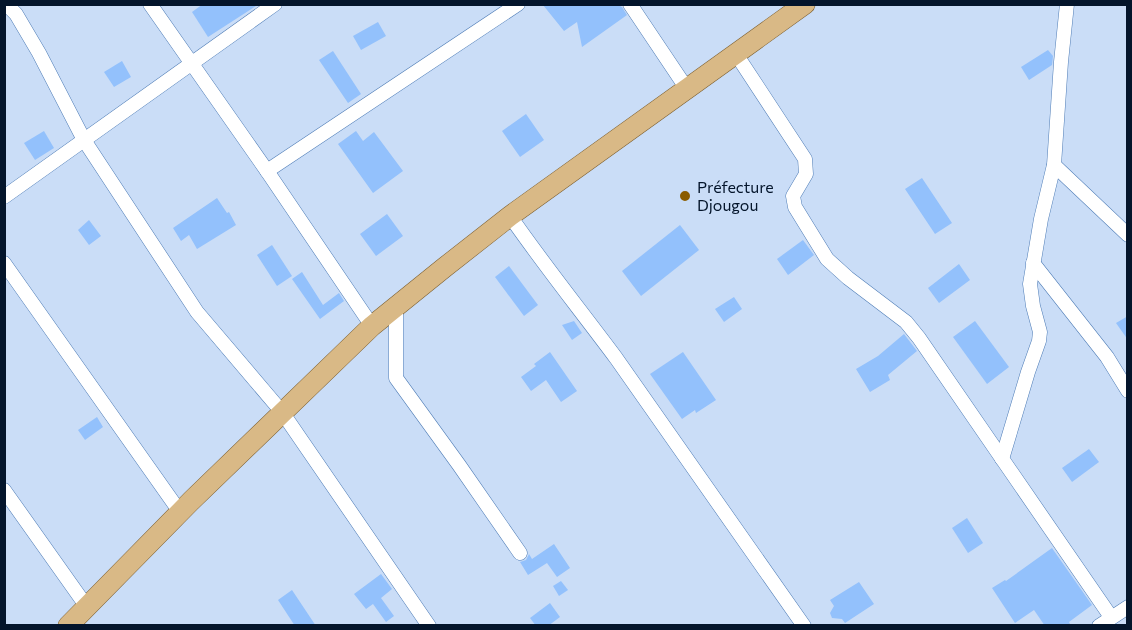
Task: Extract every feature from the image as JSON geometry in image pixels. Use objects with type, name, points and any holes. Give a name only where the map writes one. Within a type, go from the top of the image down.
[{"type":"main road","points":[[68,626],[180,512],[372,326],[510,216],[736,54],[797,7]]},
{"type":"street","points":[[6,4],[16,14],[39,53],[84,140],[197,312],[282,412],[429,626]]},
{"type":"street","points":[[150,4],[372,326]]},
{"type":"street","points":[[4,197],[275,4]]},
{"type":"street","points":[[267,171],[519,4]]},
{"type":"street","points":[[630,4],[687,89]]},
{"type":"street","points":[[1002,459],[1039,341],[1040,332],[1030,284],[1041,219],[1054,165],[1067,4]]},
{"type":"street","points":[[736,54],[805,159],[806,174],[793,196],[795,207],[827,259],[906,322],[919,338],[1111,617]]},
{"type":"street","points":[[1054,165],[1128,235]]},
{"type":"street","points":[[510,216],[616,359],[804,626]]},
{"type":"street","points":[[4,263],[180,512]]},
{"type":"street","points":[[1033,264],[1107,357],[1128,391]]},
{"type":"street","points":[[396,306],[396,378],[520,553]]},
{"type":"street","points":[[4,490],[87,607]]},
{"type":"street","points":[[1099,626],[1128,607]]},
{"type":"building","points":[[203,4],[259,4],[208,37],[192,12]]},
{"type":"building","points":[[616,4],[622,7],[627,15],[582,47],[577,22],[564,31],[543,5]]},
{"type":"building","points":[[378,22],[386,36],[361,50],[353,36]]},
{"type":"building","points":[[1048,50],[1053,56],[1052,65],[1029,80],[1021,67]]},
{"type":"building","points":[[333,51],[361,94],[348,103],[319,60]]},
{"type":"building","points":[[122,61],[131,77],[114,87],[104,72]]},
{"type":"building","points":[[526,114],[544,140],[520,157],[502,131]]},
{"type":"building","points":[[44,131],[54,148],[35,160],[24,143]]},
{"type":"building","points":[[356,131],[363,141],[374,132],[403,171],[373,193],[338,144]]},
{"type":"building","points":[[922,178],[952,223],[935,234],[905,189]]},
{"type":"building","points":[[217,198],[236,225],[197,249],[189,235],[181,241],[173,228]]},
{"type":"building","points":[[387,214],[403,236],[376,256],[360,234]]},
{"type":"building","points":[[89,220],[101,236],[89,245],[78,230]]},
{"type":"building","points":[[680,225],[699,250],[641,296],[622,271]]},
{"type":"building","points":[[803,240],[814,255],[788,275],[777,259]]},
{"type":"building","points":[[272,245],[292,276],[277,286],[257,255]]},
{"type":"building","points":[[959,264],[970,280],[939,303],[928,288]]},
{"type":"building","points":[[509,266],[538,305],[524,316],[495,277]]},
{"type":"building","points":[[302,272],[323,305],[339,293],[344,301],[320,319],[292,279]]},
{"type":"building","points":[[734,297],[742,309],[724,322],[715,309]]},
{"type":"building","points":[[1128,316],[1128,340],[1116,323]]},
{"type":"building","points":[[574,321],[582,333],[572,340],[562,325]]},
{"type":"building","points":[[975,321],[1009,367],[987,384],[953,337]]},
{"type":"building","points":[[904,334],[917,351],[888,375],[890,380],[870,392],[856,369],[878,356]]},
{"type":"building","points":[[550,352],[577,391],[561,402],[546,380],[531,391],[521,377]]},
{"type":"building","points":[[683,352],[716,400],[682,419],[650,374]]},
{"type":"building","points":[[97,417],[103,427],[85,440],[78,430]]},
{"type":"building","points":[[1089,449],[1099,462],[1072,482],[1062,468]]},
{"type":"building","points":[[967,518],[983,543],[968,553],[952,528]]},
{"type":"building","points":[[554,544],[570,568],[557,577],[547,563],[528,575],[520,562],[526,560],[529,554],[532,559]]},
{"type":"building","points":[[1052,548],[1092,605],[1069,622],[1071,626],[1045,626],[1034,610],[1015,623],[992,588],[1006,581]]},
{"type":"building","points":[[381,574],[392,589],[381,598],[394,616],[386,622],[373,604],[366,609],[354,594]]},
{"type":"building","points":[[561,581],[568,590],[559,596],[553,586]]},
{"type":"building","points":[[859,582],[874,604],[845,623],[842,619],[832,618],[830,613],[834,606],[830,600]]},
{"type":"building","points":[[292,590],[316,626],[295,626],[278,600]]},
{"type":"building","points":[[550,603],[560,617],[548,626],[536,626],[530,618]]},
{"type":"place","name":"Préfecture Djougou","points":[[685,196]]}]
